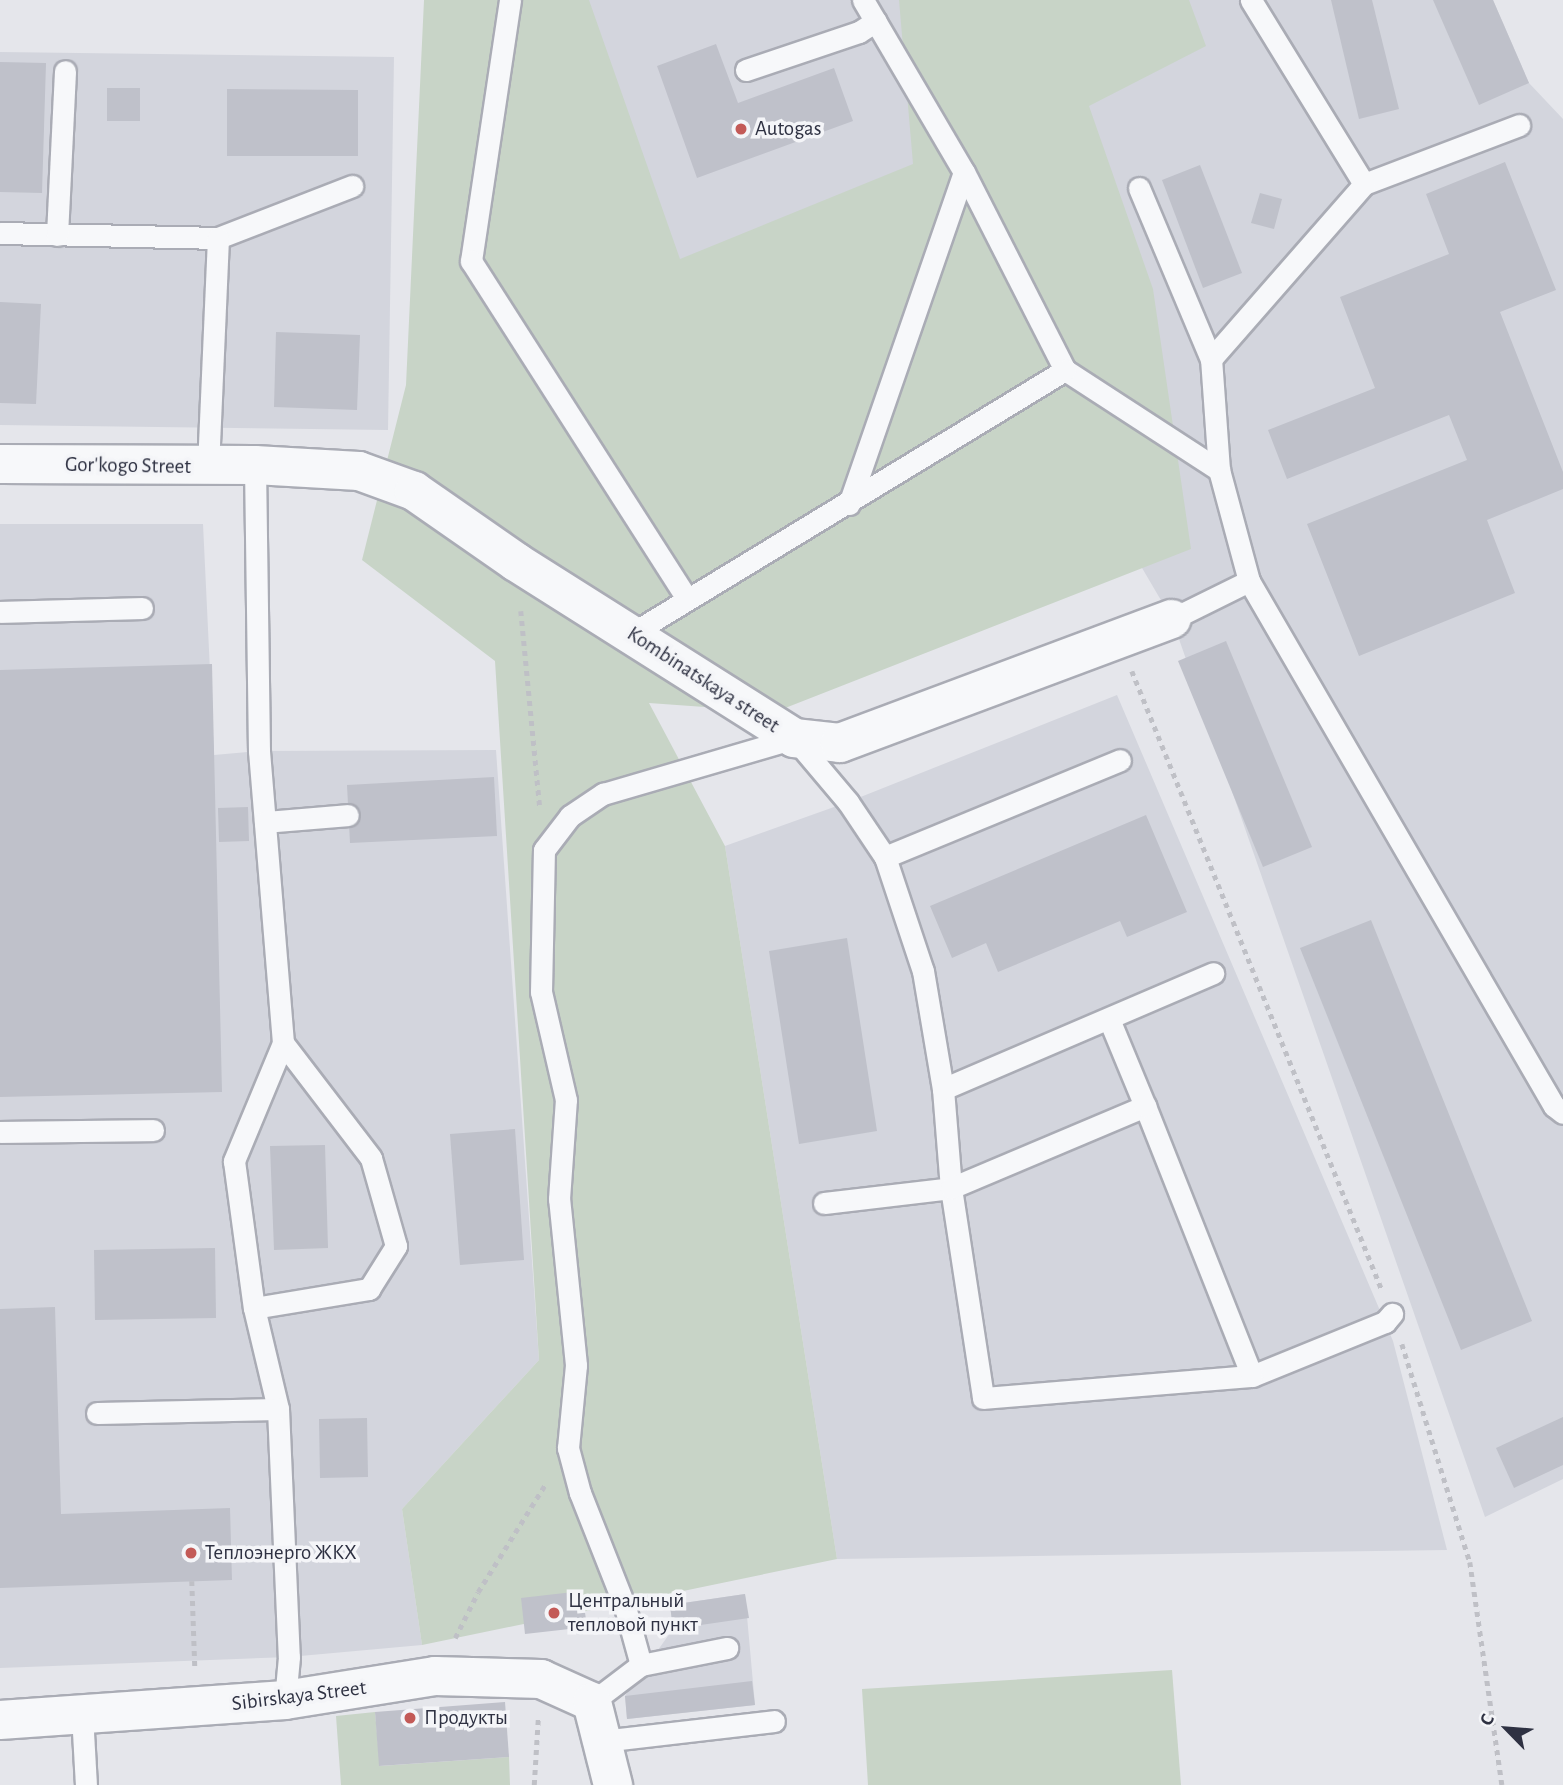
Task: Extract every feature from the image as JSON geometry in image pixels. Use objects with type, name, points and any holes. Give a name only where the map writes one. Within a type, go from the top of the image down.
[{"type":"street","name":"Gor'kogo Street","points":[[0,464],[208,467],[255,465]]},
{"type":"street","name":"Kombinatskaya street","points":[[255,465],[359,471],[414,491],[516,562],[794,738],[840,743],[1172,619]]},
{"type":"street","name":"Sibirskaya Street","points":[[0,1720],[285,1700],[435,1676],[541,1679],[592,1702]]},
{"type":"street","points":[[592,1702],[613,1785]]},
{"type":"lane","points":[[510,0],[471,261],[687,599]]},
{"type":"lane","points":[[863,0],[964,173],[1065,370],[1219,470]]},
{"type":"lane","points":[[1251,0],[1364,184]]},
{"type":"lane","points":[[746,70],[859,32],[876,21]]},
{"type":"lane","points":[[57,235],[65,71]]},
{"type":"lane","points":[[1211,359],[1364,184],[1519,125]]},
{"type":"lane","points":[[849,504],[964,173]]},
{"type":"lane","points":[[0,233],[218,238],[352,186]]},
{"type":"lane","points":[[1139,188],[1211,359],[1219,470],[1249,581],[1554,1106],[1563,1113]]},
{"type":"lane","points":[[208,467],[218,238]]},
{"type":"lane","points":[[631,634],[849,504],[1065,370]]},
{"type":"lane","points":[[255,465],[259,751],[283,1043],[234,1161],[254,1307],[278,1409],[289,1657],[285,1700]]},
{"type":"lane","points":[[1172,619],[1249,581]]},
{"type":"lane","points":[[0,612],[142,608]]},
{"type":"lane","points":[[641,1665],[625,1607],[580,1493],[568,1448],[576,1365],[559,1199],[566,1100],[541,992],[544,850],[570,816],[603,794],[794,738],[848,802],[885,857],[923,971],[943,1088],[951,1188],[983,1398],[1252,1376],[1385,1322],[1392,1314]]},
{"type":"lane","points":[[885,857],[1120,760]]},
{"type":"lane","points":[[265,821],[348,815]]},
{"type":"lane","points":[[943,1088],[1213,973]]},
{"type":"lane","points":[[1108,1019],[1252,1376]]},
{"type":"lane","points":[[254,1307],[369,1289],[396,1246],[371,1158],[283,1043]]},
{"type":"lane","points":[[824,1203],[951,1188],[1145,1107]]},
{"type":"lane","points":[[0,1132],[153,1130]]},
{"type":"lane","points":[[97,1413],[278,1409]]},
{"type":"lane","points":[[592,1702],[641,1665],[727,1648]]},
{"type":"lane","points":[[82,1714],[86,1785]]},
{"type":"lane","points":[[603,1741],[774,1721]]},
{"type":"path","points":[[516,562],[544,850]]},
{"type":"path","points":[[1119,639],[1392,1314],[1470,1562],[1502,1785]]},
{"type":"path","points":[[435,1676],[478,1592],[568,1448]]},
{"type":"path","points":[[192,1581],[196,1708]]},
{"type":"path","points":[[534,1785],[541,1679]]},
{"type":"shaded area","points":[[547,0],[1493,0],[1529,83],[1563,119],[1563,1479],[1485,1517],[1172,619],[1135,556],[792,671]]},
{"type":"shaded area","points":[[0,52],[394,57],[388,430],[0,425]]},
{"type":"shaded area","points":[[0,524],[203,524],[214,755],[259,751],[496,750],[539,1360],[402,1509],[422,1645],[289,1657],[0,1668]]},
{"type":"shaded area","points":[[1117,695],[1393,1341],[1447,1550],[837,1559],[725,846],[848,802]]},
{"type":"shaded area","points":[[745,1594],[755,1705],[627,1719],[625,1696],[673,1629],[670,1605]]},
{"type":"green space","points":[[424,0],[589,0],[680,259],[913,164],[899,0],[1189,0],[1206,46],[1089,106],[1153,289],[1191,549],[775,712],[649,703],[725,846],[837,1559],[422,1645],[402,1509],[539,1360],[495,661],[362,560],[406,385]]},
{"type":"green space","points":[[1172,1670],[1181,1785],[868,1785],[862,1689]]},
{"type":"green space","points":[[375,1712],[380,1766],[509,1757],[510,1785],[341,1785],[336,1716]]},
{"type":"building","points":[[1331,0],[1372,0],[1399,109],[1359,119]]},
{"type":"building","points":[[1433,0],[1493,0],[1529,83],[1479,105]]},
{"type":"building","points":[[716,44],[738,103],[834,68],[853,121],[697,178],[657,66]]},
{"type":"building","points":[[0,62],[46,63],[42,193],[0,192]]},
{"type":"building","points":[[107,88],[140,88],[140,121],[107,121]]},
{"type":"building","points":[[227,89],[358,90],[358,156],[227,156]]},
{"type":"building","points":[[1505,162],[1556,290],[1500,312],[1563,472],[1563,489],[1487,520],[1515,593],[1359,656],[1307,524],[1467,460],[1449,415],[1287,479],[1268,430],[1375,388],[1340,297],[1449,254],[1426,194]]},
{"type":"building","points":[[1200,165],[1242,273],[1203,288],[1162,180]]},
{"type":"building","points":[[1260,193],[1282,199],[1274,229],[1251,223]]},
{"type":"building","points":[[0,302],[41,304],[36,404],[0,403]]},
{"type":"building","points":[[276,332],[360,335],[357,410],[274,407]]},
{"type":"building","points":[[1226,641],[1312,847],[1263,867],[1178,661]]},
{"type":"building","points":[[212,664],[222,1092],[0,1097],[0,670]]},
{"type":"building","points":[[494,777],[497,836],[350,843],[347,785]]},
{"type":"building","points":[[248,807],[249,841],[219,842],[218,808]]},
{"type":"building","points":[[1146,815],[1187,912],[1127,937],[1120,921],[998,972],[986,943],[952,958],[930,906]]},
{"type":"building","points":[[1371,920],[1532,1321],[1461,1350],[1300,948]]},
{"type":"building","points":[[847,938],[877,1131],[799,1144],[769,951]]},
{"type":"building","points":[[515,1129],[524,1260],[460,1265],[450,1134]]},
{"type":"building","points":[[325,1145],[328,1248],[274,1250],[270,1146]]},
{"type":"building","points":[[215,1248],[216,1318],[95,1320],[94,1250]]},
{"type":"building","points":[[55,1307],[61,1514],[230,1508],[232,1580],[0,1588],[0,1309]]},
{"type":"building","points":[[1563,1417],[1563,1465],[1514,1488],[1496,1448]]},
{"type":"building","points":[[367,1418],[368,1477],[320,1478],[319,1419]]},
{"type":"building","name":"Центральный тепловой пункт","points":[[582,1591],[587,1627],[525,1634],[521,1598]]},
{"type":"building","points":[[745,1594],[749,1618],[673,1629],[670,1605]]},
{"type":"building","points":[[752,1681],[755,1705],[627,1719],[625,1696]]},
{"type":"building","points":[[505,1702],[509,1757],[379,1766],[375,1712]]},
{"type":"place","name":"Autogas","points":[[741,129]]},
{"type":"place","name":"Теплоэнерго ЖКХ","points":[[191,1553]]},
{"type":"place","name":"Центральный тепловой пункт","points":[[554,1613]]},
{"type":"place","name":"Продукты","points":[[410,1718]]}]
